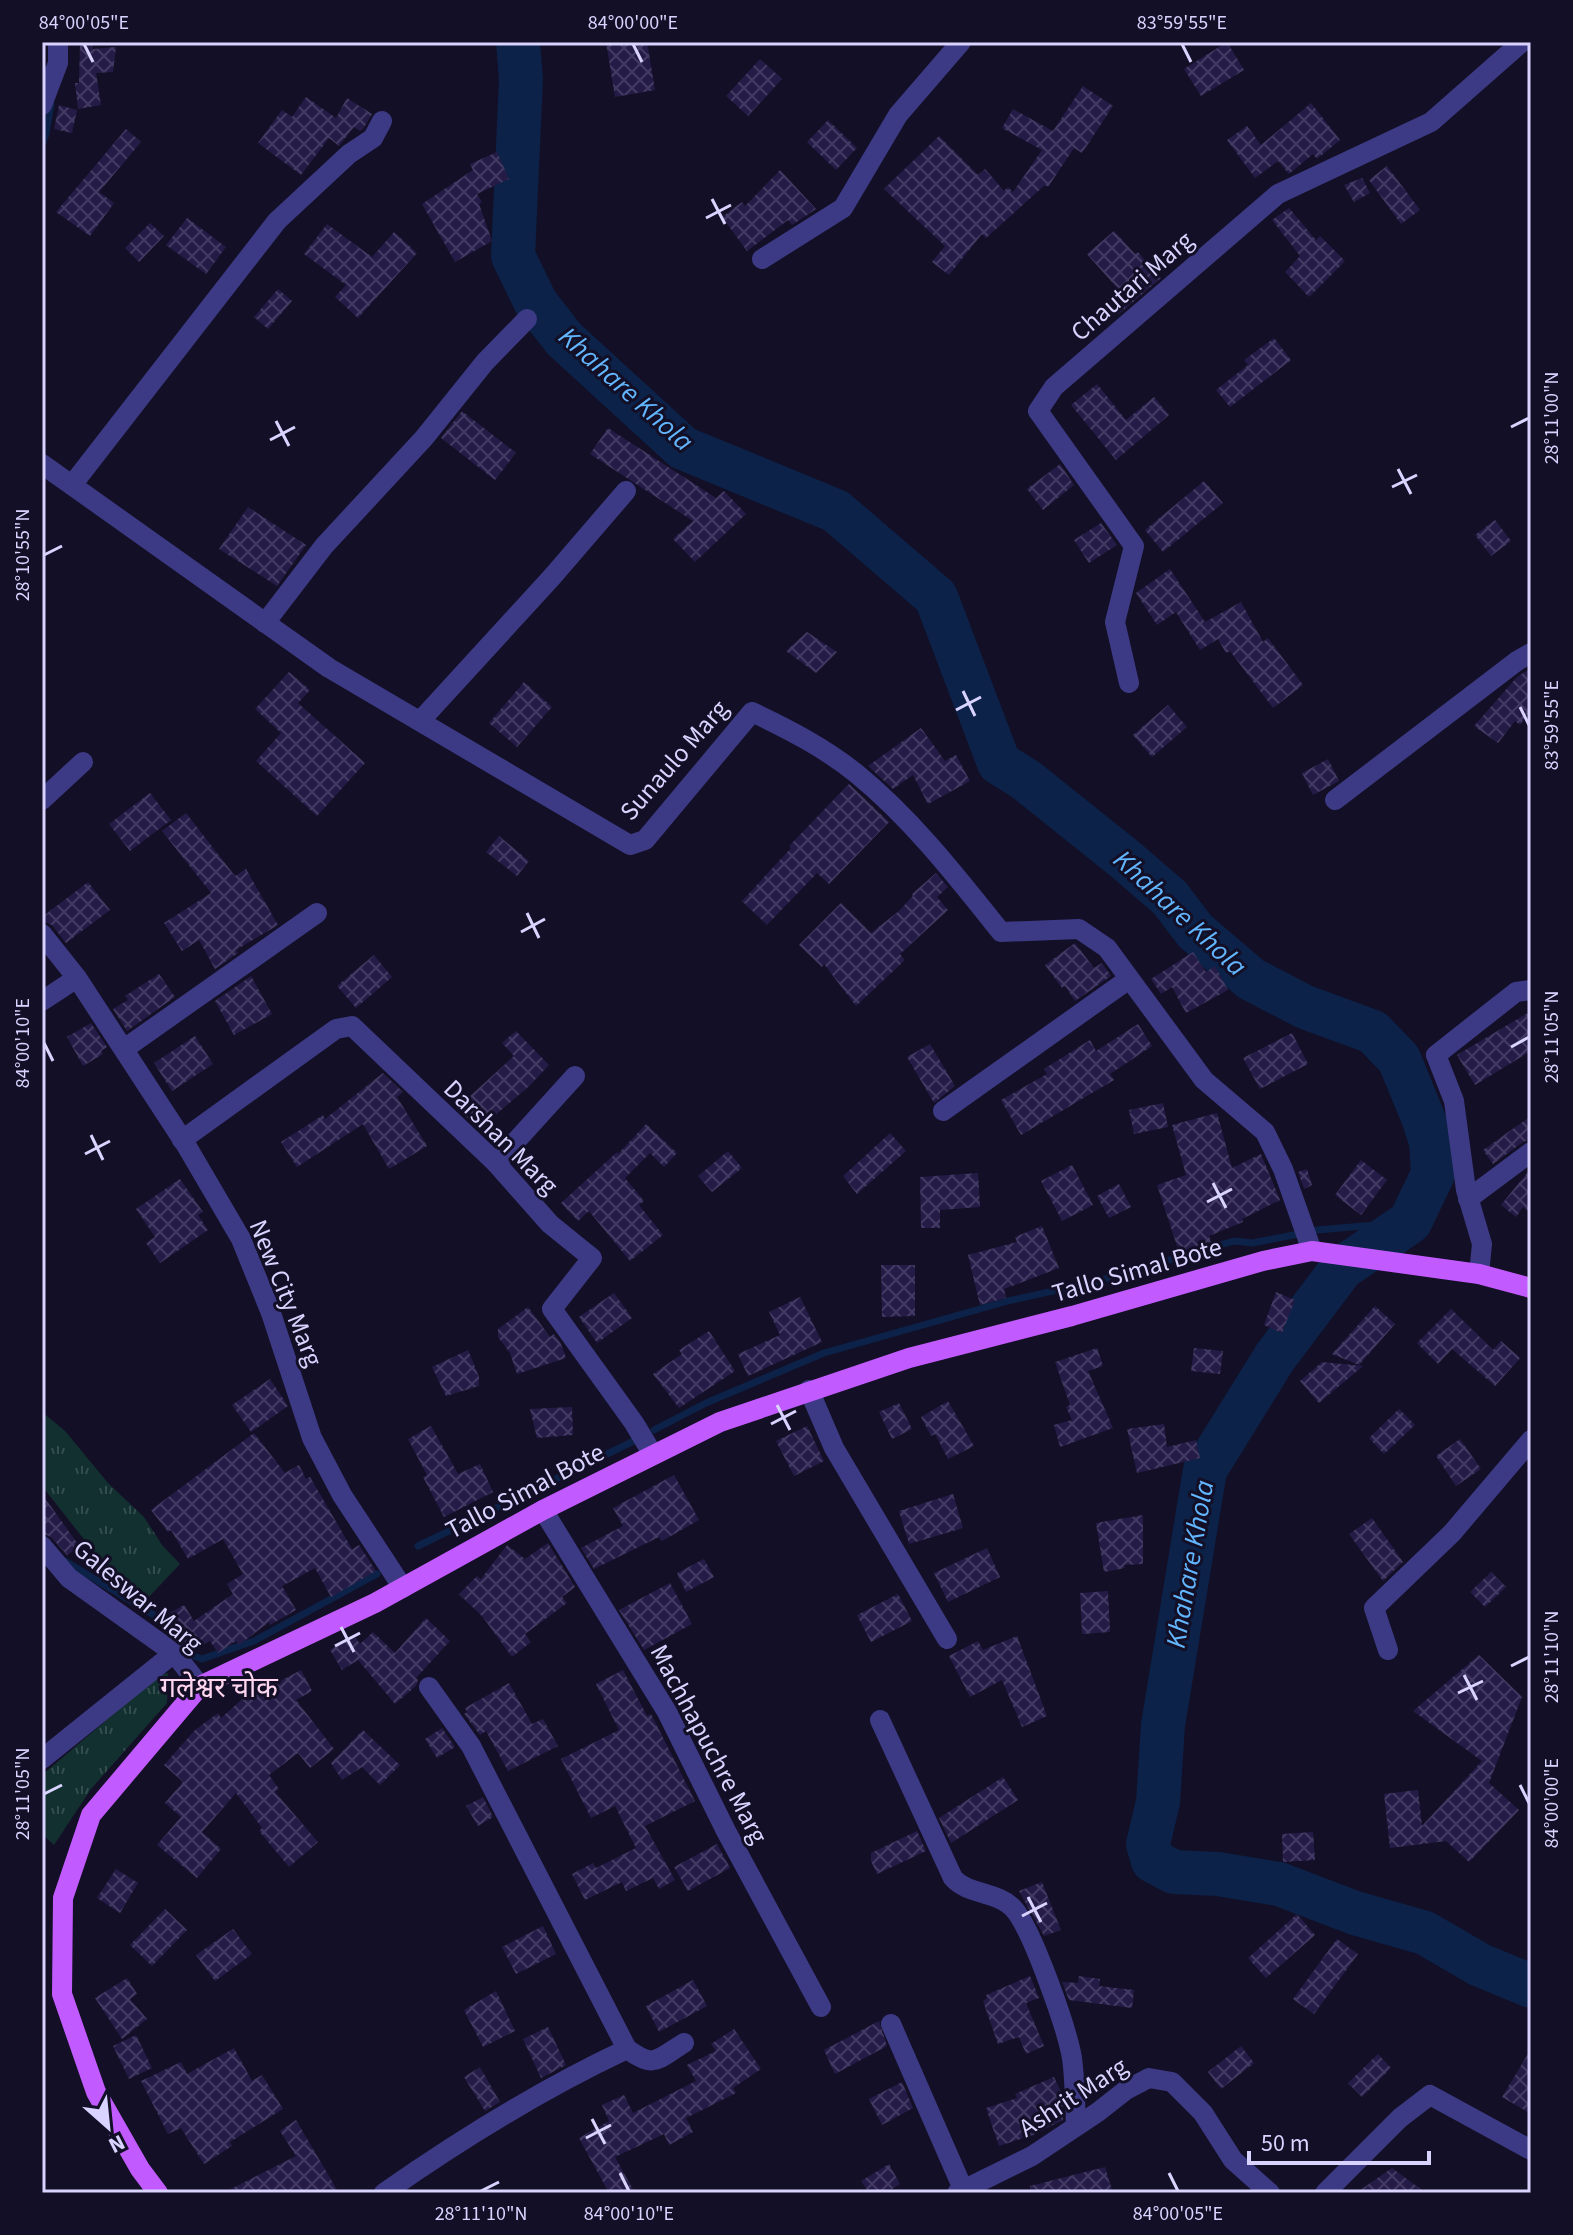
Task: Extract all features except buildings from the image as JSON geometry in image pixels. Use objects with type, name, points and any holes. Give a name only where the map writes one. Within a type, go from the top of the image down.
[{"type":"main road","name":"Tallo Simal Bote","points":[[158,2193],[140,2169],[96,2092],[62,1994],[63,1898],[91,1815],[200,1686],[403,1588],[652,1453],[720,1422],[909,1358],[1072,1316],[1263,1261],[1312,1251],[1479,1274],[1531,1288]]},
{"type":"street","points":[[42,105],[58,63],[58,42]]},
{"type":"street","points":[[762,259],[843,208],[898,115],[961,42]]},
{"type":"street","name":"Chautari Marg","points":[[1129,683],[1115,622],[1134,546],[1038,411],[1054,387],[1278,194],[1431,122],[1522,42]]},
{"type":"street","points":[[72,485],[277,221],[349,154],[373,138],[382,121]]},
{"type":"street","points":[[265,623],[324,546],[424,438],[485,362],[527,319]]},
{"type":"street","name":"Sunaulo Marg","points":[[42,464],[329,668],[630,845],[645,840],[752,712],[791,730],[855,773],[887,801],[953,873],[1001,932],[1079,929],[1107,948],[1204,1080],[1265,1132],[1283,1169],[1312,1251]]},
{"type":"street","points":[[421,720],[626,491]]},
{"type":"street","points":[[1335,800],[1531,653]]},
{"type":"street","points":[[42,800],[83,762]]},
{"type":"street","points":[[124,1049],[317,913]]},
{"type":"street","name":"New City Marg","points":[[42,934],[77,978],[124,1049],[241,1239],[271,1313],[312,1438],[342,1495],[403,1588]]},
{"type":"street","points":[[42,1001],[77,978]]},
{"type":"street","points":[[943,1111],[1129,979]]},
{"type":"street","points":[[1479,1274],[1482,1244],[1468,1199],[1454,1101],[1436,1055],[1516,992],[1531,990]]},
{"type":"street","name":"Darshan Marg","points":[[182,1140],[336,1029],[352,1026],[496,1163],[550,1224],[592,1258],[552,1309],[652,1453]]},
{"type":"street","points":[[496,1163],[575,1076]]},
{"type":"street","points":[[1468,1199],[1531,1152]]},
{"type":"street","points":[[809,1390],[834,1448],[947,1639]]},
{"type":"street","points":[[1388,1650],[1374,1608],[1452,1533],[1531,1440]]},
{"type":"street","name":"Machhapuchre Marg","points":[[543,1510],[667,1712],[726,1831],[821,2007]]},
{"type":"street","name":"Galeswar Marg","points":[[42,1546],[69,1578],[174,1653],[200,1686]]},
{"type":"street","points":[[42,1759],[174,1653]]},
{"type":"street","points":[[429,1687],[471,1746],[627,2049],[645,2062],[654,2061],[684,2043]]},
{"type":"street","points":[[880,1720],[953,1878],[960,1886],[1011,1905],[1020,1918],[1042,1966],[1072,2057],[1076,2126]]},
{"type":"street","points":[[891,2024],[960,2191]]},
{"type":"street","points":[[384,2193],[558,2083],[627,2049]]},
{"type":"street","name":"Ashrit Marg","points":[[960,2191],[1032,2156],[1126,2090],[1149,2078],[1172,2082],[1203,2113],[1233,2160],[1270,2193]]},
{"type":"street","points":[[1325,2193],[1400,2118],[1430,2095],[1531,2150]]},
{"type":"green space","points":[[42,1412],[65,1431],[108,1483],[144,1517],[162,1545],[180,1564],[145,1601],[98,1557],[42,1486]]},
{"type":"green space","points":[[168,1673],[167,1703],[91,1789],[54,1845],[42,1834],[42,1775],[150,1683]]},
{"type":"waterway","name":"Khahare Khola","points":[[518,42],[521,79],[513,256],[536,303],[564,339],[683,448],[836,511],[936,597],[999,763],[1026,780],[1126,860],[1170,898],[1195,931],[1251,979],[1305,1007],[1373,1032],[1399,1059],[1431,1142],[1433,1174],[1410,1222],[1342,1268],[1275,1357],[1205,1470],[1163,1725],[1158,1802],[1148,1844],[1153,1861],[1174,1872],[1218,1874],[1279,1884],[1355,1913],[1425,1933],[1480,1965],[1531,1986]]},
{"type":"waterway","points":[[42,145],[51,104]]},
{"type":"waterway","points":[[1317,1230],[1410,1222]]},
{"type":"waterway","points":[[654,1430],[706,1403],[824,1353],[1008,1301],[1098,1281],[1234,1241],[1252,1243],[1299,1234]]},
{"type":"waterway","points":[[418,1546],[638,1439]]},
{"type":"waterway","points":[[65,1561],[167,1623],[188,1654],[202,1659],[254,1641],[377,1574]]},
{"type":"district","name":"गलेश्वर चोक","points":[[219,1688]]}]
